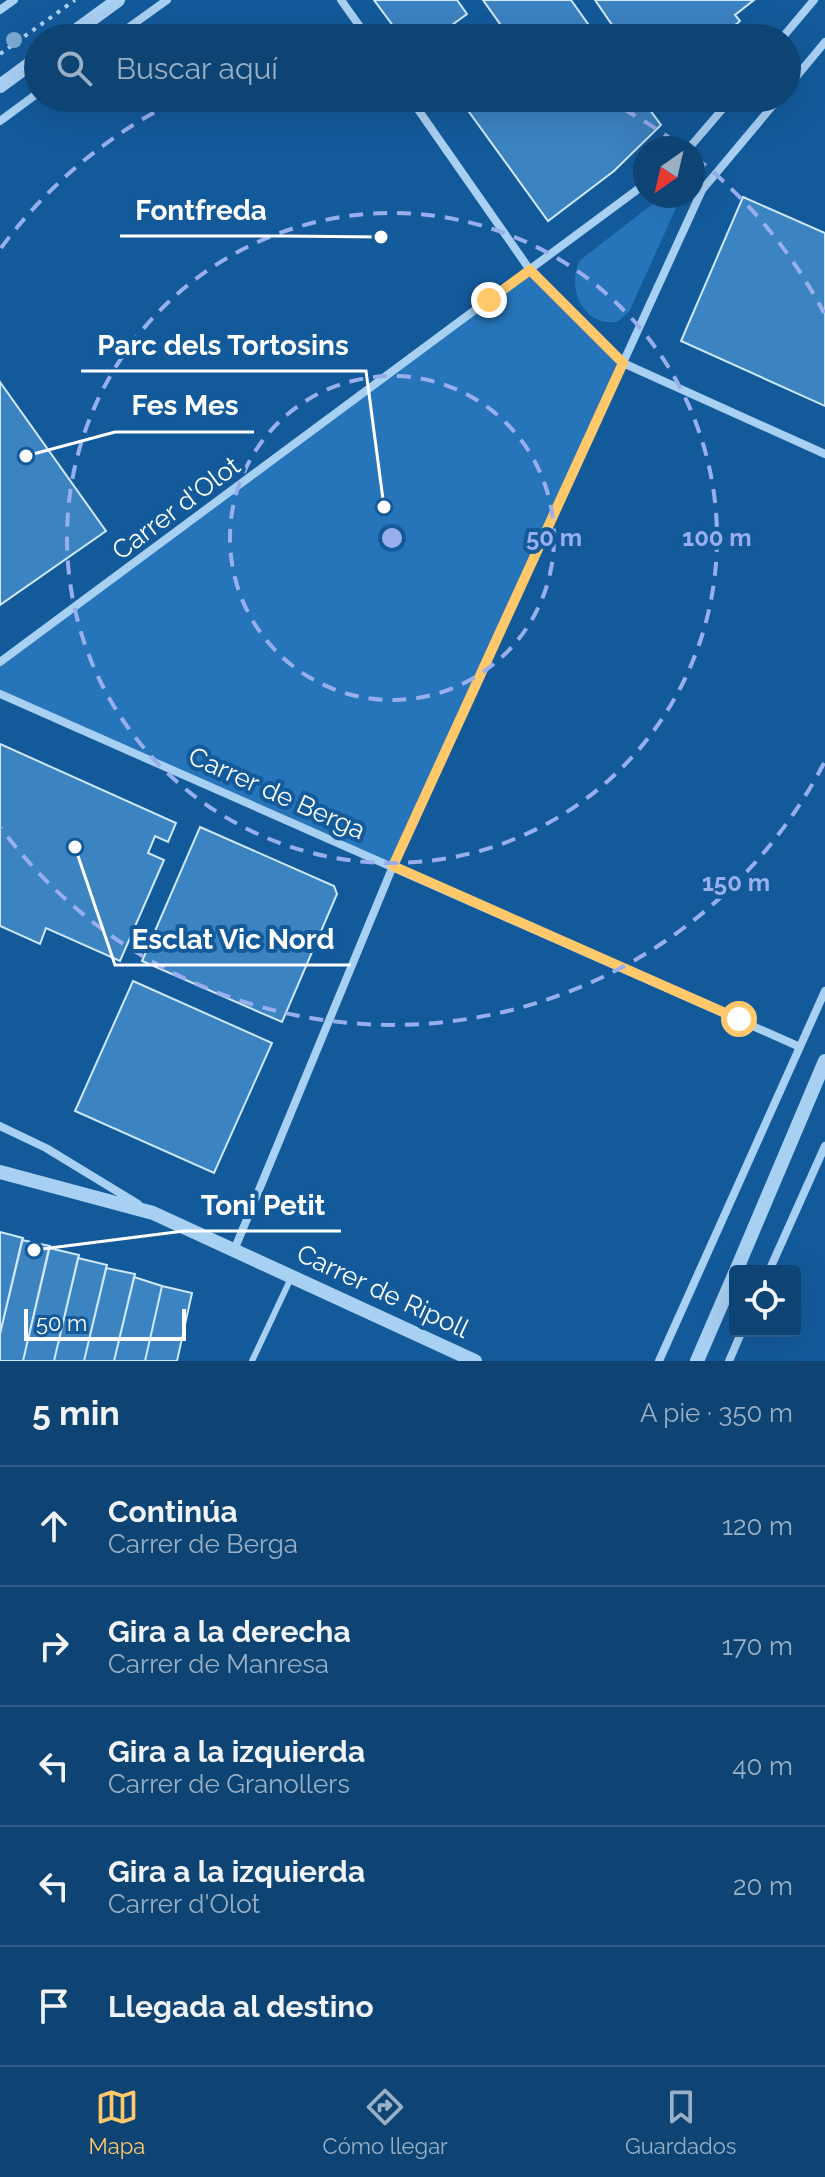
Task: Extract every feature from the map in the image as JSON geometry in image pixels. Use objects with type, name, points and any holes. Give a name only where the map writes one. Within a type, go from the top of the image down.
[{"type":"street","points":[[0,10],[14,0]]},
{"type":"street","points":[[85,24],[118,0]]},
{"type":"street","points":[[134,24],[167,0]]},
{"type":"street","points":[[341,0],[358,24]]},
{"type":"street","points":[[794,24],[814,0]]},
{"type":"street","points":[[801,71],[825,42]]},
{"type":"street","points":[[0,86],[24,68]]},
{"type":"street","points":[[0,121],[24,103]]},
{"type":"street","points":[[420,112],[530,270],[623,363],[825,454]]},
{"type":"street","points":[[699,136],[720,112]]},
{"type":"street","points":[[235,1248],[393,866],[702,190],[767,112]]},
{"type":"street","name":"Carrer d'Olot","points":[[0,662],[633,193]]},
{"type":"street","name":"Carrer de Berga","points":[[0,694],[800,1047]]},
{"type":"street","points":[[659,1361],[825,991]]},
{"type":"street","points":[[739,1265],[825,1061]]},
{"type":"street","points":[[0,1126],[46,1148],[153,1213]]},
{"type":"street","points":[[772,1265],[825,1146]]},
{"type":"street","name":"Carrer de Ripoll","points":[[0,1172],[153,1213],[293,1275],[466,1359]]},
{"type":"street","points":[[697,1361],[729,1288]]},
{"type":"street","points":[[729,1361],[739,1337]]},
{"type":"lane","points":[[252,1361],[293,1275]]},
{"type":"path","points":[[42,24],[75,0]]},
{"type":"path","points":[[0,54],[24,37]]},
{"type":"shaded area","points":[[647,208],[676,208],[629,312],[617,322],[594,318],[580,303],[575,281],[580,260]]},
{"type":"shaded area","points":[[530,270],[623,363],[393,866],[0,694],[0,662]]},
{"type":"building","points":[[374,0],[457,0],[467,14],[453,24],[392,24]]},
{"type":"building","points":[[483,0],[571,0],[588,24],[500,24]]},
{"type":"building","points":[[595,0],[754,0],[735,15],[740,21],[736,24],[611,24]]},
{"type":"building","points":[[469,112],[651,112],[661,125],[650,136],[633,136],[633,152],[614,171],[548,221]]},
{"type":"building","points":[[743,197],[825,233],[825,406],[681,341]]},
{"type":"building","points":[[0,382],[106,531],[0,605]]},
{"type":"building","points":[[0,744],[176,823],[168,842],[155,836],[148,853],[164,860],[120,961],[46,928],[40,944],[0,926]]},
{"type":"building","points":[[200,827],[334,886],[337,894],[282,1022],[142,961]]},
{"type":"building","points":[[133,981],[272,1043],[214,1173],[75,1111]]},
{"type":"building","points":[[0,1232],[23,1238],[0,1334]]},
{"type":"building","points":[[22,1240],[50,1246],[23,1361],[0,1361],[0,1334]]},
{"type":"building","points":[[49,1248],[79,1255],[54,1361],[23,1361]]},
{"type":"building","points":[[78,1258],[107,1265],[84,1361],[54,1361]]},
{"type":"building","points":[[106,1268],[135,1274],[114,1361],[84,1361]]},
{"type":"building","points":[[134,1277],[162,1286],[145,1361],[114,1361]]},
{"type":"building","points":[[162,1286],[192,1293],[177,1361],[145,1361]]},
{"type":"place","name":"Fontfreda","points":[[381,237]]},
{"type":"place","name":"Fes Mes","points":[[26,456]]},
{"type":"place","name":"Parc dels Tortosins","points":[[384,507]]},
{"type":"place","name":"Esclat Vic Nord","points":[[75,847]]},
{"type":"place","name":"Toni Petit","points":[[34,1250]]},
{"type":"route","points":[[489,300],[530,270],[623,363],[393,866],[739,1019]]}]
